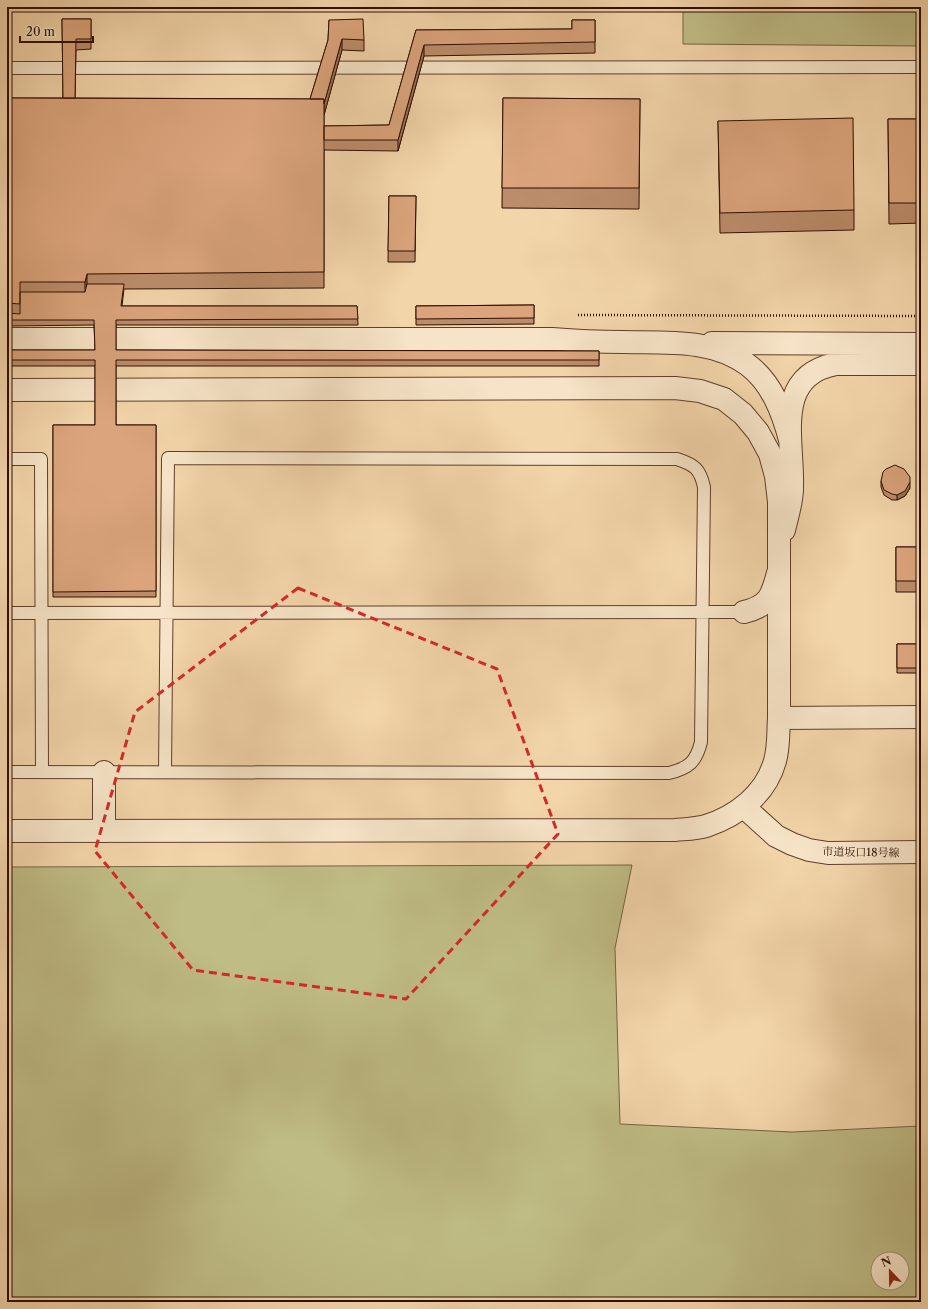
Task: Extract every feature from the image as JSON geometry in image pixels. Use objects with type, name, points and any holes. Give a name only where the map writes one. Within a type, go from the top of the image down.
[{"type":"street","points":[[7,339],[552,339],[590,342],[921,344]]},
{"type":"street","points":[[679,343],[707,346],[730,354],[749,365],[763,380],[776,398],[784,418],[790,440]]},
{"type":"street","points":[[744,612],[755,610],[764,604],[771,596],[780,558],[792,491],[793,464],[790,440],[790,411],[793,396],[799,386],[814,372],[824,366],[836,364],[921,364]]},
{"type":"street","points":[[7,390],[675,388],[700,391],[724,399],[743,414],[758,432],[770,454],[776,476],[779,502],[780,558],[779,718],[775,761],[769,779],[758,794],[744,807],[727,818],[705,826],[675,830],[7,831]]},
{"type":"street","points":[[779,718],[921,717]]},
{"type":"street","points":[[104,772],[104,831]]},
{"type":"street","name":"市道坂口18号線","points":[[744,807],[776,836],[809,850],[828,853],[921,852]]},
{"type":"lane","points":[[7,68],[921,67]]},
{"type":"lane","points":[[7,772],[165,772],[669,772],[682,770],[692,763],[698,753],[701,742],[704,487],[701,475],[692,464],[677,460],[168,458],[165,772]]},
{"type":"lane","points":[[7,459],[41,460],[42,772]]},
{"type":"lane","points":[[7,613],[744,612]]},
{"type":"highlighted area","points":[[298,588],[497,669],[558,834],[406,999],[193,970],[95,851],[135,712]]},
{"type":"shaded area","points":[[683,7],[921,7],[921,46],[683,44]]},
{"type":"shaded area","points":[[632,865],[615,948],[620,1124],[792,1132],[921,1126],[921,1302],[7,1302],[7,867]]},
{"type":"building","points":[[62,19],[91,19],[91,39],[76,39],[75,98],[63,98]]},
{"type":"building","points":[[363,19],[364,40],[342,39],[324,104],[324,99],[310,99],[328,40],[329,20]]},
{"type":"building","points":[[572,20],[595,20],[595,42],[424,45],[398,140],[324,140],[324,126],[389,125],[416,30],[572,29]]},
{"type":"building","points":[[7,98],[324,99],[324,272],[87,274],[85,282],[20,282],[20,304],[7,303]]},
{"type":"building","points":[[503,98],[640,99],[639,188],[502,188]]},
{"type":"building","points":[[853,118],[854,210],[720,213],[718,121]]},
{"type":"building","points":[[888,119],[921,119],[921,203],[889,203]]},
{"type":"building","points":[[389,196],[416,196],[415,251],[388,251]]},
{"type":"building","points":[[87,284],[124,284],[121,306],[357,306],[358,319],[116,320],[116,350],[599,351],[599,360],[116,360],[116,425],[156,425],[156,591],[53,592],[53,425],[95,425],[95,360],[7,360],[7,350],[95,350],[94,320],[7,320],[7,313],[20,314],[20,292],[85,292]]},
{"type":"building","points":[[534,305],[534,318],[416,319],[416,306]]},
{"type":"building","points":[[895,465],[904,469],[910,477],[910,482],[905,491],[897,495],[884,490],[881,481],[883,472]]},
{"type":"building","points":[[896,547],[921,547],[921,581],[896,581]]},
{"type":"building","points":[[897,644],[921,644],[921,668],[897,668]]}]
